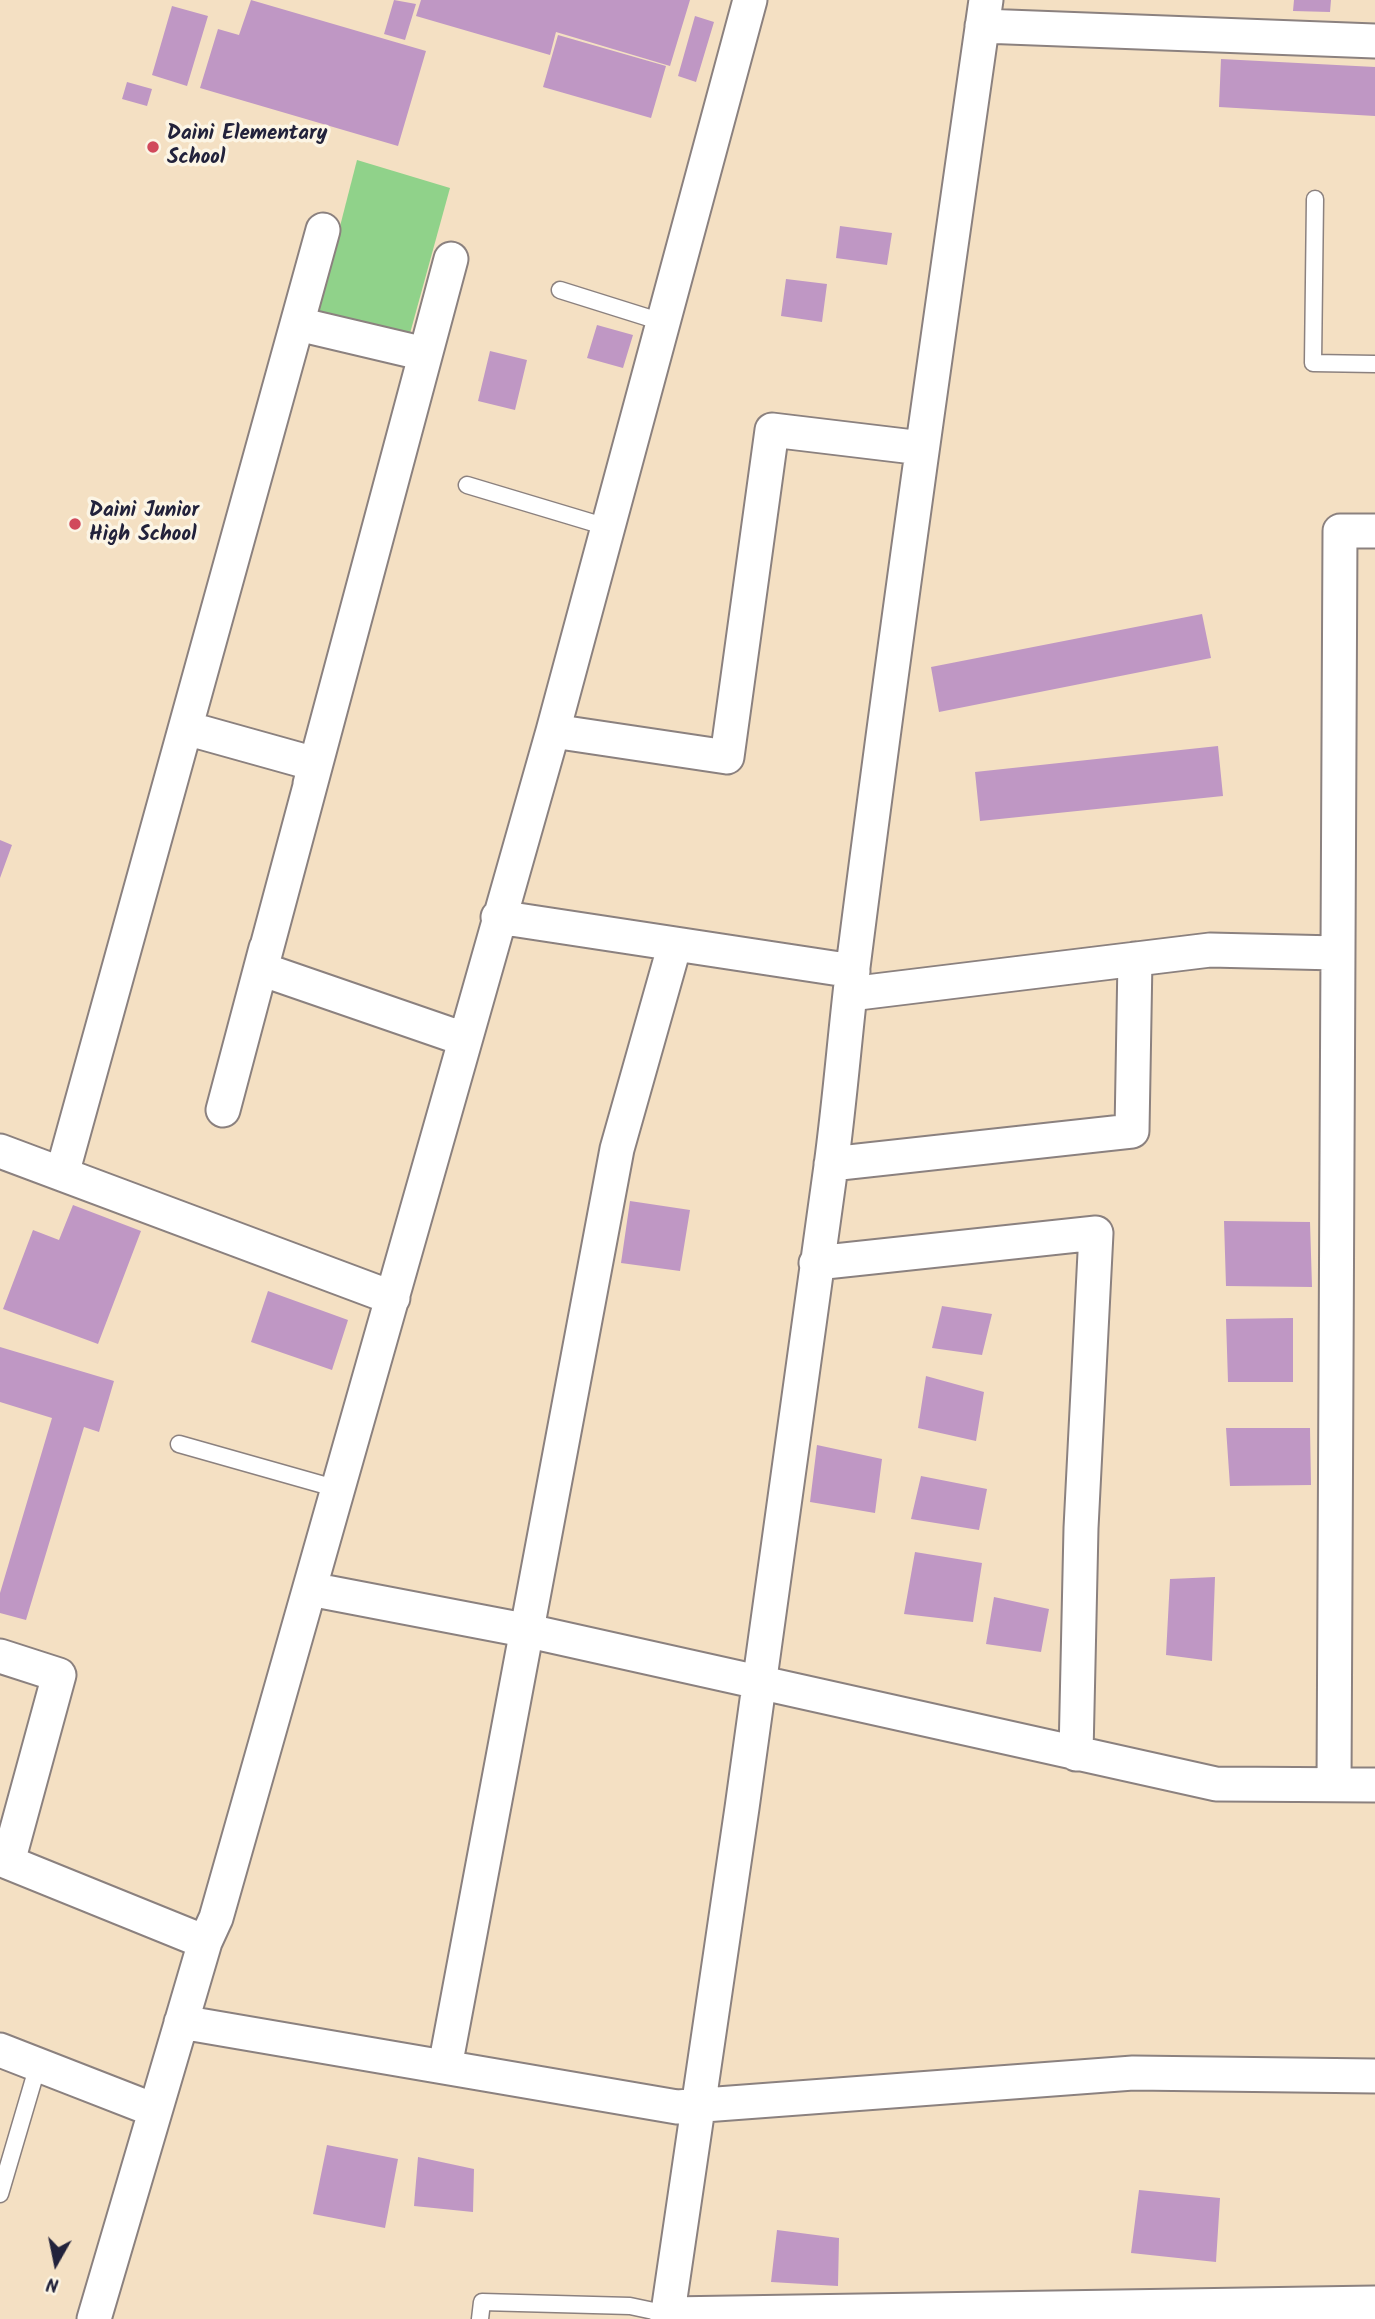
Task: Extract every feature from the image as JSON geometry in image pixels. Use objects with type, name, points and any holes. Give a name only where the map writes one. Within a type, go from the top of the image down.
[{"type":"street","points":[[94,2319],[205,1942],[216,1918],[393,1298],[498,917],[553,731],[750,0]]},
{"type":"street","points":[[1375,41],[984,13],[922,448],[852,982],[831,1164],[760,1683],[701,2104],[668,2316],[917,2315],[1375,2303]]},
{"type":"street","points":[[62,1174],[323,230]]},
{"type":"street","points":[[223,1110],[451,259]]},
{"type":"street","points":[[298,324],[425,354]]},
{"type":"street","points":[[553,731],[727,757],[772,430],[922,448]]},
{"type":"street","points":[[1334,1784],[1340,531],[1375,531]]},
{"type":"street","points":[[186,728],[315,764]]},
{"type":"street","points":[[315,764],[261,969],[464,1039]]},
{"type":"street","points":[[498,917],[675,944],[852,982],[1135,959],[1210,950],[1337,953]]},
{"type":"street","points":[[445,2067],[529,1631],[617,1149],[675,944]]},
{"type":"street","points":[[831,1164],[1132,1131],[1135,959]]},
{"type":"street","points":[[0,1151],[393,1298]]},
{"type":"street","points":[[817,1263],[1096,1233],[1081,1528],[1076,1754]]},
{"type":"street","points":[[310,1589],[529,1631],[1216,1784],[1375,1784]]},
{"type":"street","points":[[0,1656],[59,1675],[4,1861],[205,1942]]},
{"type":"street","points":[[181,2022],[677,2107],[1133,2073],[1375,2076]]},
{"type":"street","points":[[0,2050],[154,2110]]},
{"type":"lane","points":[[1315,199],[1313,363],[1375,364]]},
{"type":"lane","points":[[560,290],[662,322]]},
{"type":"lane","points":[[467,485],[607,527]]},
{"type":"lane","points":[[179,1444],[338,1489]]},
{"type":"lane","points":[[0,2194],[38,2065]]},
{"type":"lane","points":[[480,2319],[482,2302],[630,2306],[668,2316]]},
{"type":"green space","points":[[357,160],[450,188],[409,337],[318,312]]},
{"type":"building","points":[[251,0],[426,51],[398,146],[200,88],[218,29],[239,35]]},
{"type":"building","points":[[394,0],[416,4],[405,40],[384,34]]},
{"type":"building","points":[[421,0],[690,0],[670,66],[556,32],[550,55],[416,16]]},
{"type":"building","points":[[1294,0],[1331,0],[1330,12],[1293,11]]},
{"type":"building","points":[[172,6],[208,16],[187,86],[152,75]]},
{"type":"building","points":[[695,16],[714,22],[696,82],[678,76]]},
{"type":"building","points":[[558,35],[666,66],[651,118],[543,87]]},
{"type":"building","points":[[1221,59],[1375,67],[1375,116],[1219,107]]},
{"type":"building","points":[[127,82],[152,89],[147,106],[122,99]]},
{"type":"building","points":[[840,226],[892,233],[887,265],[836,258]]},
{"type":"building","points":[[786,279],[827,284],[822,322],[781,316]]},
{"type":"building","points":[[597,325],[633,335],[623,368],[587,358]]},
{"type":"building","points":[[490,351],[527,360],[515,410],[478,401]]},
{"type":"building","points":[[1202,614],[1211,658],[939,712],[931,667]]},
{"type":"building","points":[[1218,746],[1223,796],[980,821],[975,772]]},
{"type":"building","points":[[0,840],[12,845],[0,878]]},
{"type":"building","points":[[630,1201],[690,1210],[680,1271],[621,1263]]},
{"type":"building","points":[[73,1205],[141,1231],[98,1344],[3,1309],[33,1230],[59,1240]]},
{"type":"building","points":[[1224,1221],[1310,1222],[1312,1287],[1226,1286]]},
{"type":"building","points":[[268,1291],[348,1320],[332,1370],[251,1342]]},
{"type":"building","points":[[942,1306],[992,1314],[982,1355],[932,1348]]},
{"type":"building","points":[[1293,1318],[1293,1382],[1228,1382],[1226,1319]]},
{"type":"building","points":[[0,1347],[114,1381],[99,1432],[84,1427],[26,1620],[0,1613],[0,1593],[52,1418],[0,1402]]},
{"type":"building","points":[[926,1376],[984,1392],[976,1441],[918,1428]]},
{"type":"building","points":[[1226,1428],[1310,1428],[1311,1485],[1230,1486]]},
{"type":"building","points":[[817,1445],[882,1459],[875,1513],[810,1502]]},
{"type":"building","points":[[921,1476],[987,1489],[979,1530],[911,1519]]},
{"type":"building","points":[[915,1552],[982,1563],[973,1622],[904,1614]]},
{"type":"building","points":[[1215,1577],[1212,1661],[1166,1655],[1170,1579]]},
{"type":"building","points":[[994,1597],[1049,1609],[1041,1652],[986,1644]]},
{"type":"building","points":[[327,2145],[398,2159],[385,2228],[313,2214]]},
{"type":"building","points":[[418,2157],[474,2169],[473,2212],[414,2206]]},
{"type":"building","points":[[1139,2190],[1220,2198],[1216,2262],[1131,2253]]},
{"type":"building","points":[[777,2230],[839,2238],[838,2286],[771,2282]]},
{"type":"place","name":"Daini Elementary School","points":[[153,147]]},
{"type":"place","name":"Daini Junior High School","points":[[75,524]]}]
